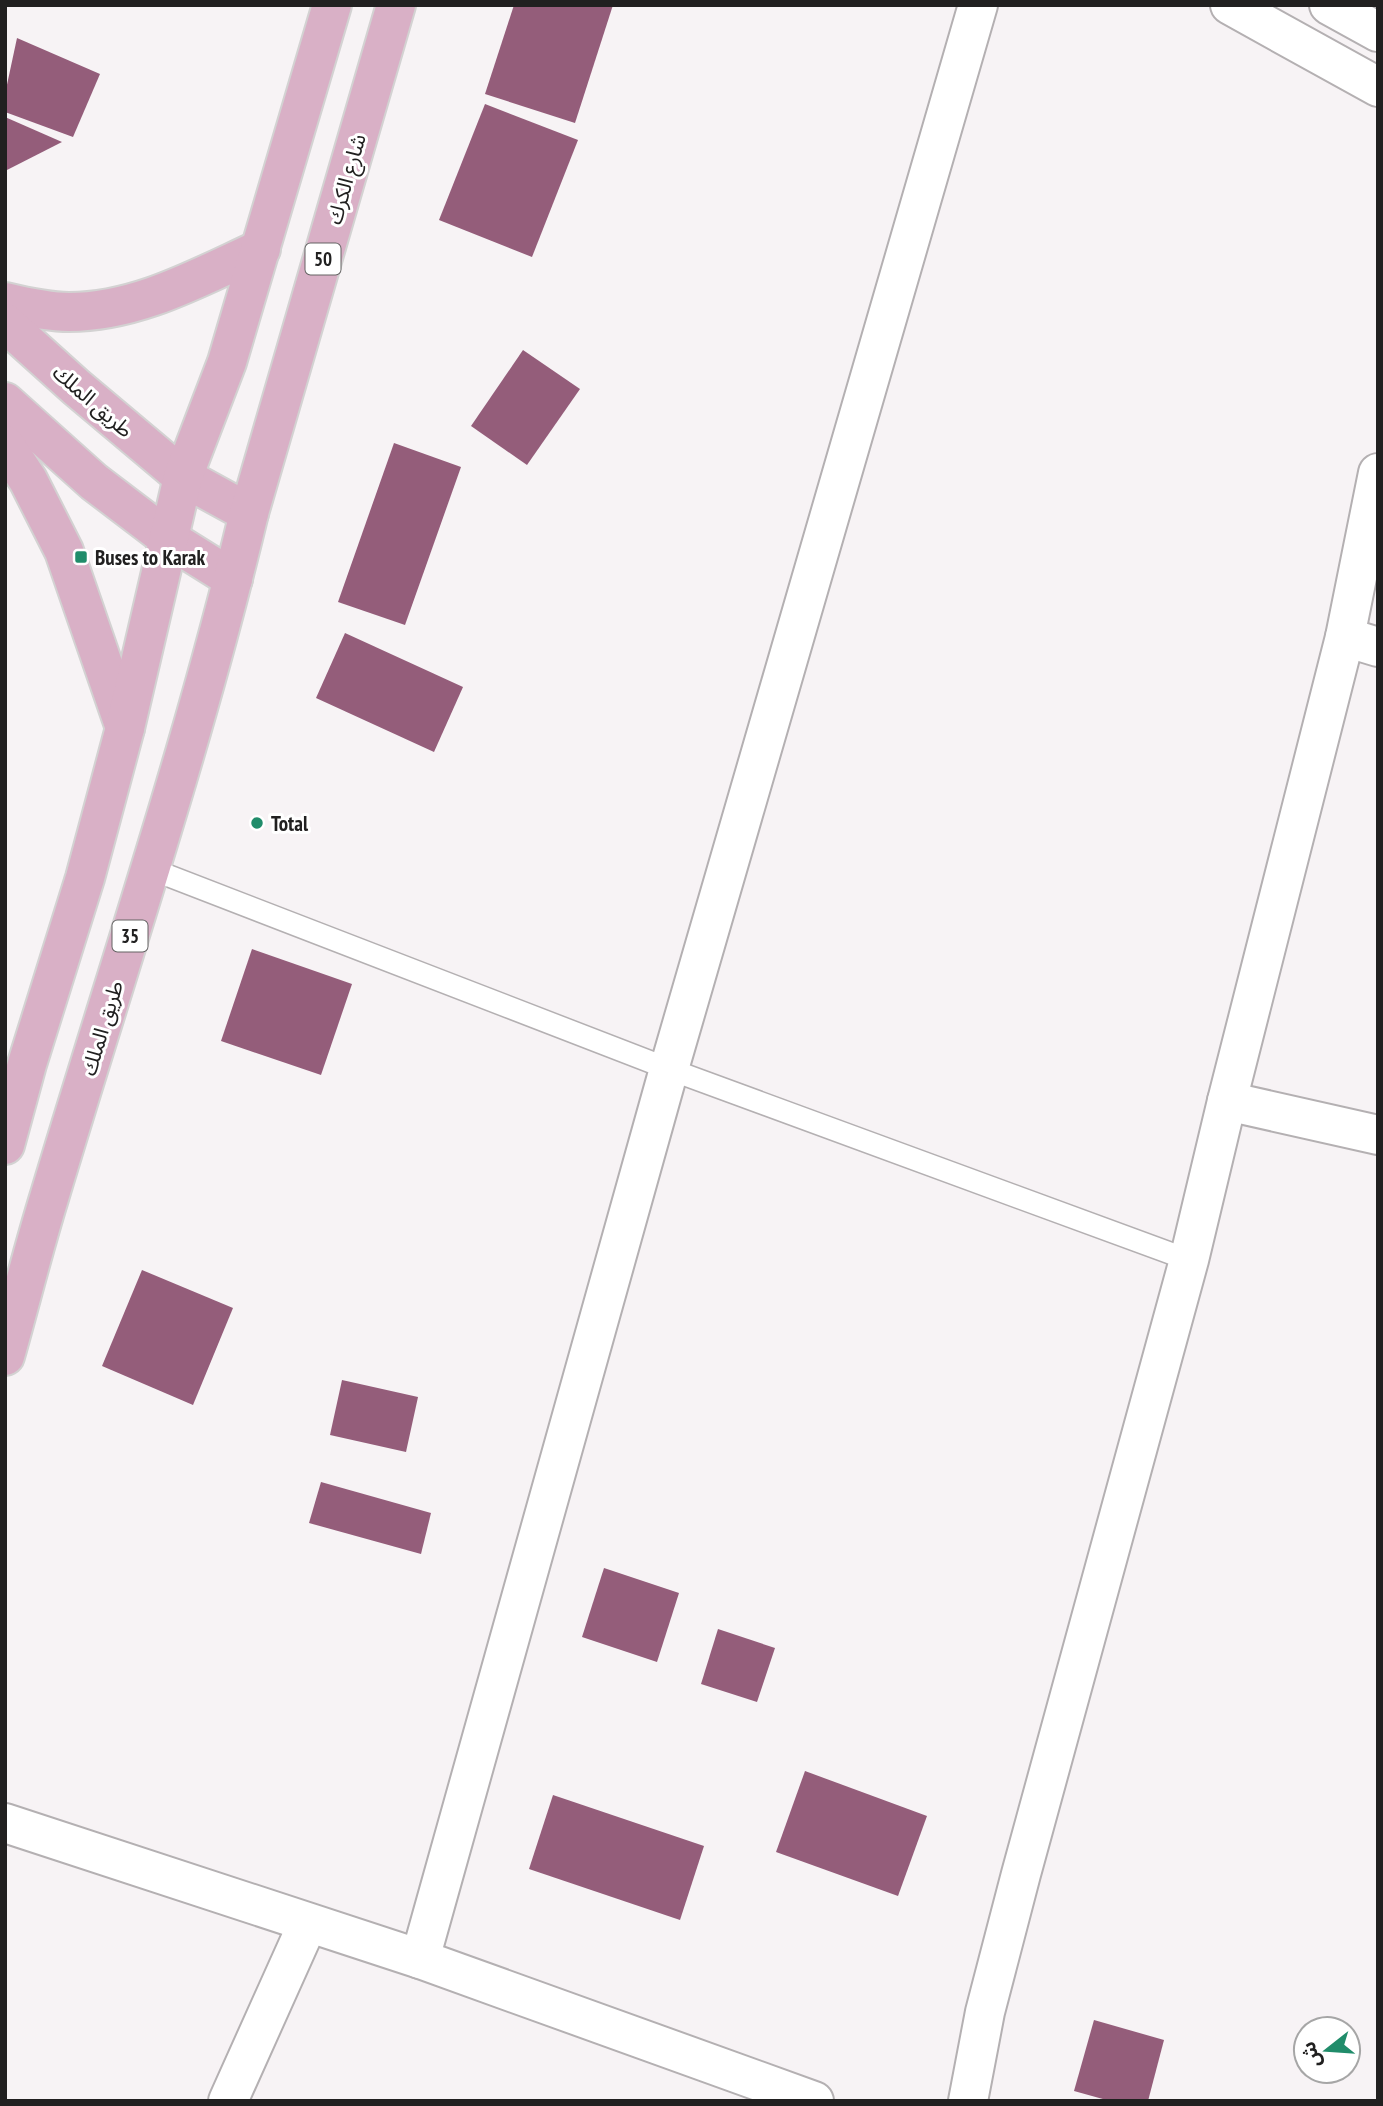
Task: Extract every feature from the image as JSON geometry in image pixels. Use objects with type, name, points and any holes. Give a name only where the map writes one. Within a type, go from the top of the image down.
[{"type":"main road","points":[[5,1145],[16,1060],[85,878],[125,728],[183,477],[227,362],[332,5]]},
{"type":"main road","name":"شارع الكرك","points":[[248,513],[396,5]]},
{"type":"main road","points":[[5,302],[68,312],[119,307],[162,294],[261,249]]},
{"type":"main road","name":"طريق الملك","points":[[5,323],[183,477],[248,513],[233,579],[151,869],[48,1200],[5,1356]]},
{"type":"main road","points":[[5,402],[94,482],[169,540],[233,579]]},
{"type":"main road","points":[[5,445],[28,480],[64,551],[125,728]]},
{"type":"street","points":[[420,1959],[668,1069],[978,5]]},
{"type":"street","points":[[1230,5],[1378,87]]},
{"type":"street","points":[[1329,5],[1378,32]]},
{"type":"street","points":[[968,2101],[985,2012],[1189,1260],[1227,1101],[1362,642],[1378,473]]},
{"type":"street","points":[[1227,1101],[1378,1135]]},
{"type":"street","points":[[5,1823],[420,1959],[814,2101]]},
{"type":"street","points":[[228,2101],[308,1923]]},
{"type":"lane","points":[[151,869],[668,1069],[1189,1260]]},
{"type":"building","points":[[514,5],[613,5],[575,123],[485,94]]},
{"type":"building","points":[[17,38],[100,74],[73,137],[5,112],[5,94]]},
{"type":"building","points":[[485,104],[578,140],[532,257],[439,220]]},
{"type":"building","points":[[5,117],[62,142],[5,171]]},
{"type":"building","points":[[523,350],[580,389],[527,465],[471,426]]},
{"type":"building","points":[[394,443],[461,467],[405,625],[338,602]]},
{"type":"building","points":[[345,633],[463,687],[434,752],[316,698]]},
{"type":"building","points":[[252,949],[352,984],[321,1075],[221,1041]]},
{"type":"building","points":[[142,1270],[233,1308],[193,1405],[102,1366]]},
{"type":"building","points":[[342,1380],[418,1397],[406,1452],[330,1435]]},
{"type":"building","points":[[321,1482],[431,1513],[421,1554],[309,1523]]},
{"type":"building","points":[[604,1568],[679,1593],[657,1662],[582,1637]]},
{"type":"building","points":[[718,1629],[775,1648],[757,1702],[701,1684]]},
{"type":"building","points":[[805,1771],[927,1816],[898,1896],[776,1852]]},
{"type":"building","points":[[553,1795],[704,1846],[680,1920],[529,1869]]},
{"type":"building","points":[[1094,2020],[1164,2040],[1148,2101],[1110,2101],[1074,2091]]},
{"type":"place","name":"Buses to Karak","points":[[81,557]]},
{"type":"place","name":"Total","points":[[257,823]]}]
